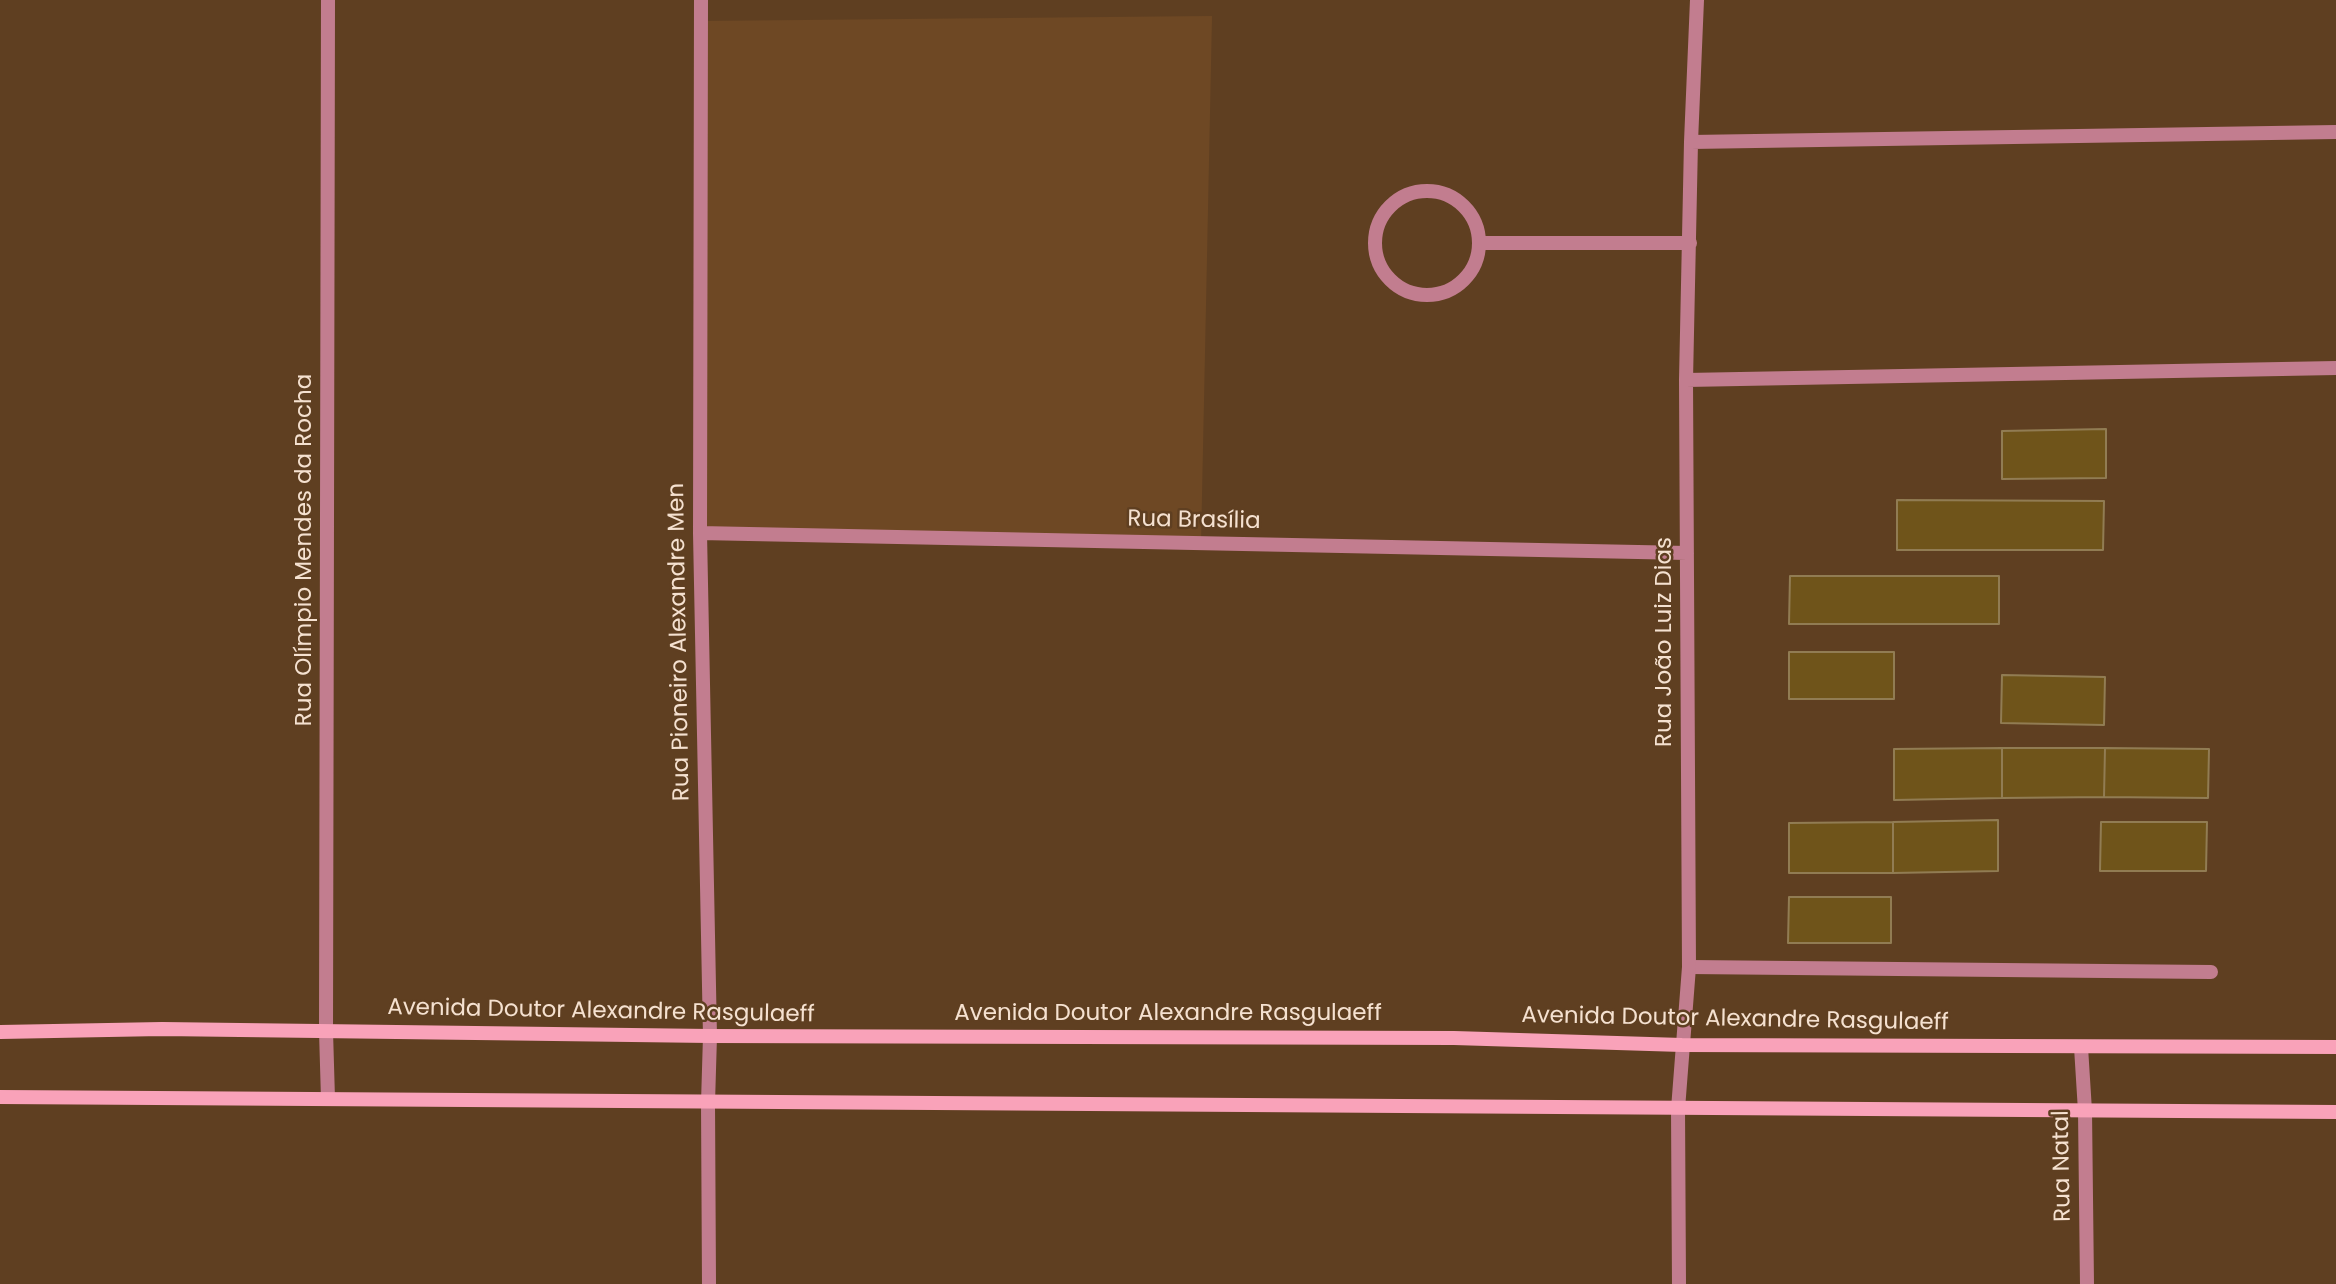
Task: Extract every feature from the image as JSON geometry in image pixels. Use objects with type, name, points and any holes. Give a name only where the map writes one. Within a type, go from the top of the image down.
[{"type":"main road","name":"Avenida Doutor Alexandre Rasgulaeff","points":[[0,1032],[162,1029],[710,1036],[1454,1038],[1682,1045],[2336,1047]]},
{"type":"main road","points":[[0,1097],[2336,1112]]},
{"type":"street","name":"Rua Olímpio Mendes da Rocha","points":[[328,0],[328,1100]]},
{"type":"street","name":"Rua Pioneiro Alexandre Men","points":[[701,0],[700,533],[710,1036],[709,1284]]},
{"type":"street","name":"Rua João Luiz Dias","points":[[1679,1284],[1678,1109],[1689,967],[1686,380],[1697,0]]},
{"type":"street","points":[[1691,142],[2336,132]]},
{"type":"street","points":[[1420,191],[1438,192],[1455,198],[1468,210],[1477,225],[1479,243],[1477,259],[1469,274],[1457,285],[1442,292],[1425,295],[1394,283],[1383,271],[1376,256],[1375,239],[1379,222],[1389,207],[1404,196],[1420,191]]},
{"type":"street","points":[[1479,243],[1690,243]]},
{"type":"street","points":[[1686,380],[2336,368]]},
{"type":"street","name":"Rua Brasília","points":[[700,533],[1687,553]]},
{"type":"street","points":[[1689,967],[2210,972]]},
{"type":"street","name":"Rua Natal","points":[[2081,1047],[2085,1111],[2087,1284]]},
{"type":"shaded area","points":[[1212,16],[1201,543],[700,533],[701,21]]},
{"type":"building","points":[[2106,429],[2106,478],[2002,479],[2002,431]]},
{"type":"building","points":[[1897,500],[2104,501],[2103,550],[1897,550]]},
{"type":"building","points":[[1790,576],[1999,576],[1999,624],[1789,624]]},
{"type":"building","points":[[1789,652],[1894,652],[1894,699],[1789,699]]},
{"type":"building","points":[[2002,675],[2105,677],[2104,725],[2001,723]]},
{"type":"building","points":[[2002,748],[2105,748],[2104,797],[2002,798]]},
{"type":"building","points":[[2002,748],[2002,798],[1894,800],[1894,749]]},
{"type":"building","points":[[2105,748],[2209,749],[2208,798],[2104,797]]},
{"type":"building","points":[[1998,820],[1998,871],[1893,873],[1893,822]]},
{"type":"building","points":[[1893,822],[1893,873],[1789,873],[1789,823]]},
{"type":"building","points":[[2101,822],[2207,822],[2206,871],[2100,871]]},
{"type":"building","points":[[1789,897],[1891,897],[1891,943],[1788,943]]}]
